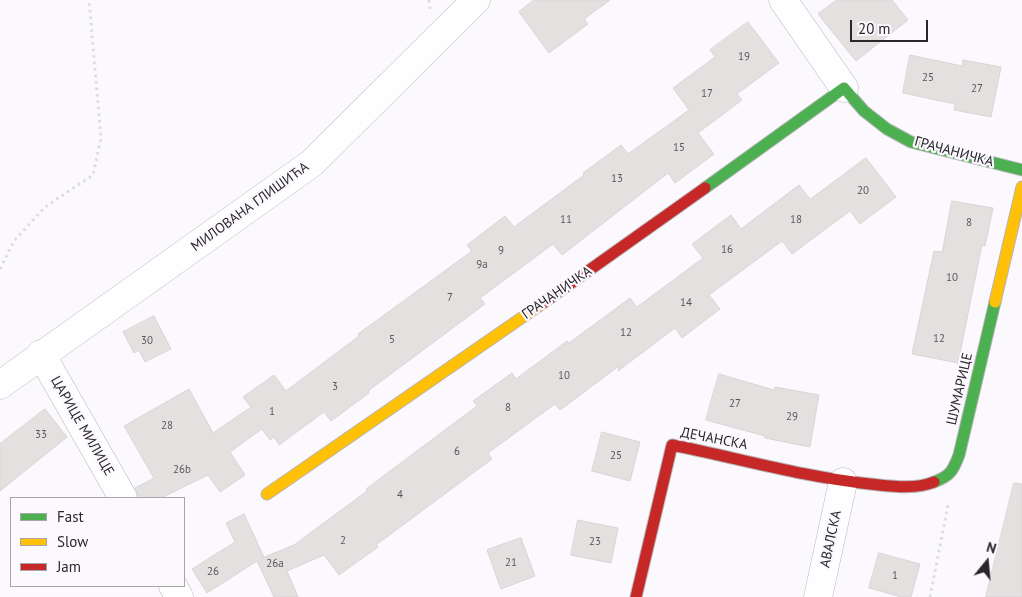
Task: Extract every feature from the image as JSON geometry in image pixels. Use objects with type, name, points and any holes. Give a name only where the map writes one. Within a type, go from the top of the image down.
[{"type":"street","name":"МИЛОВАНА ГЛИШИЋА","points":[[0,385],[312,163],[476,0]]},
{"type":"street","name":"ГРАЧАНИЧКА","points":[[783,0],[844,88],[864,111],[888,129],[911,142],[1022,170]]},
{"type":"street","name":"ГРАЧАНИЧКА","points":[[267,494],[566,287],[844,88]]},
{"type":"street","name":"ШУМАРИЦЕ","points":[[947,477],[955,465],[960,452],[1022,187]]},
{"type":"street","name":"ЦАРИЦЕ МИЛИЦЕ","points":[[41,354],[122,497]]},
{"type":"street","name":"ДЕЧАНСКА","points":[[636,597],[672,445],[842,482]]},
{"type":"street","points":[[842,482],[900,486],[930,484],[947,477]]},
{"type":"street","name":"АВАЛСКА","points":[[818,597],[842,482]]},
{"type":"path","points":[[0,269],[14,241],[45,208],[93,175],[101,138],[88,0]]},
{"type":"path","points":[[930,597],[949,499],[947,477]]},
{"type":"building","points":[[534,0],[610,0],[584,19],[588,24],[549,53],[519,12]]},
{"type":"building","points":[[837,0],[892,0],[908,20],[856,61],[818,14]]},
{"type":"building","points":[[748,22],[779,63],[737,94],[742,100],[698,133],[714,154],[675,183],[668,173],[562,255],[553,244],[480,298],[485,304],[368,391],[369,393],[331,421],[324,412],[279,445],[274,437],[270,440],[262,429],[230,452],[245,475],[220,492],[208,475],[163,497],[139,497],[135,488],[154,478],[124,426],[189,389],[213,433],[251,407],[243,397],[274,375],[286,391],[359,336],[358,334],[472,251],[467,245],[505,216],[514,227],[621,145],[628,154],[689,110],[673,88],[715,57],[710,50]]},
{"type":"building","points":[[910,55],[962,66],[963,60],[1001,67],[991,117],[954,110],[955,104],[903,93]]},
{"type":"building","points":[[866,158],[896,197],[860,224],[850,211],[792,254],[782,241],[709,295],[720,309],[682,338],[675,328],[618,371],[619,366],[560,410],[555,404],[488,453],[492,459],[376,545],[378,547],[339,575],[324,555],[287,571],[298,597],[274,597],[257,561],[207,593],[192,569],[235,542],[226,523],[244,514],[264,557],[262,558],[294,545],[477,406],[473,401],[512,373],[516,379],[630,298],[637,307],[703,258],[692,244],[731,215],[741,229],[799,185],[810,199]]},
{"type":"building","points":[[952,201],[993,208],[985,246],[982,245],[958,363],[912,354],[934,251],[942,252]]},
{"type":"building","points":[[154,316],[171,349],[145,362],[139,350],[134,353],[123,332]]},
{"type":"building","points":[[719,374],[774,390],[775,387],[819,395],[810,447],[765,438],[765,436],[706,420]]},
{"type":"building","points":[[45,409],[67,437],[0,491],[0,444]]},
{"type":"building","points":[[602,432],[640,442],[630,481],[592,471]]},
{"type":"building","points":[[1014,483],[1022,484],[1022,597],[986,597]]},
{"type":"building","points":[[578,520],[618,528],[611,563],[571,555]]},
{"type":"building","points":[[521,538],[535,576],[501,589],[487,550]]},
{"type":"building","points":[[879,553],[920,564],[911,597],[901,597],[869,588]]},
{"type":"traffic: fast","points":[[705,188],[844,88],[864,111],[887,129],[911,142],[1022,170]]},
{"type":"traffic: fast","points":[[934,482],[944,478],[950,472],[959,455],[995,302]]},
{"type":"traffic: slow","points":[[995,302],[1022,187]]},
{"type":"traffic: slow","points":[[267,494],[543,303]]},
{"type":"traffic: jam","points":[[543,303],[705,188]]},
{"type":"traffic: jam","points":[[636,597],[672,445],[845,481],[902,487],[919,486],[934,482]]}]
